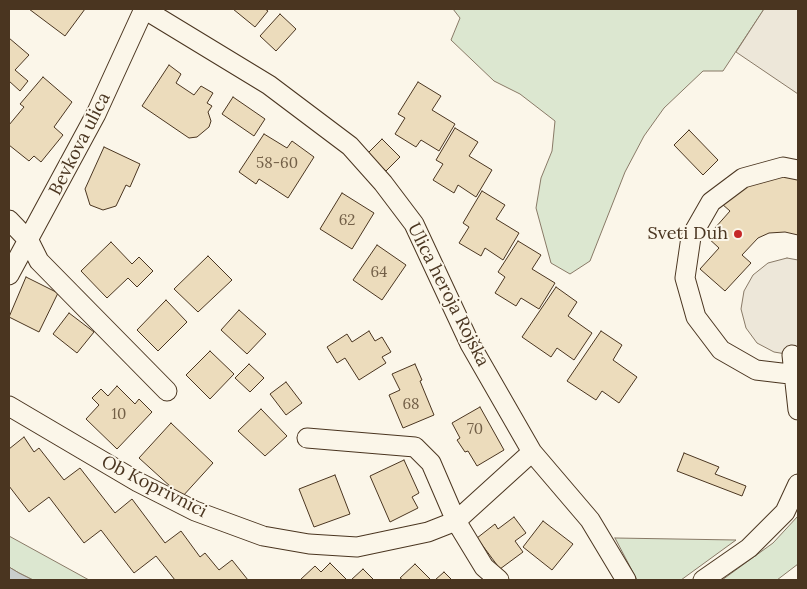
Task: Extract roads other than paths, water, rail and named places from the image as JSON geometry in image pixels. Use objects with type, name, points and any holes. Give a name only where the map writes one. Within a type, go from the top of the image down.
[{"type":"street","name":"Bevkova ulica","points":[[9,275],[29,242],[96,114],[144,9]]},
{"type":"street","name":"Ulica heroja Rojška","points":[[144,9],[269,85],[350,146],[383,182],[414,224],[470,344],[532,452],[590,520],[626,580]]},
{"type":"street","points":[[797,375],[756,370],[720,350],[696,317],[685,278],[691,238],[711,202],[744,178],[783,168],[798,170]]},
{"type":"street","points":[[9,220],[29,242],[40,261],[167,391]]},
{"type":"street","points":[[792,355],[797,375],[798,410]]},
{"type":"street","name":"Ob Koprivnici","points":[[9,406],[138,482],[186,507],[263,536],[309,544],[357,547],[428,532],[456,521],[532,452]]},
{"type":"street","points":[[307,438],[415,447],[431,463],[456,521],[484,567],[499,580]]},
{"type":"street","points":[[703,580],[749,548],[785,512],[798,484]]},
{"type":"place","name":"Sveti Duh","points":[[738,234]]}]
